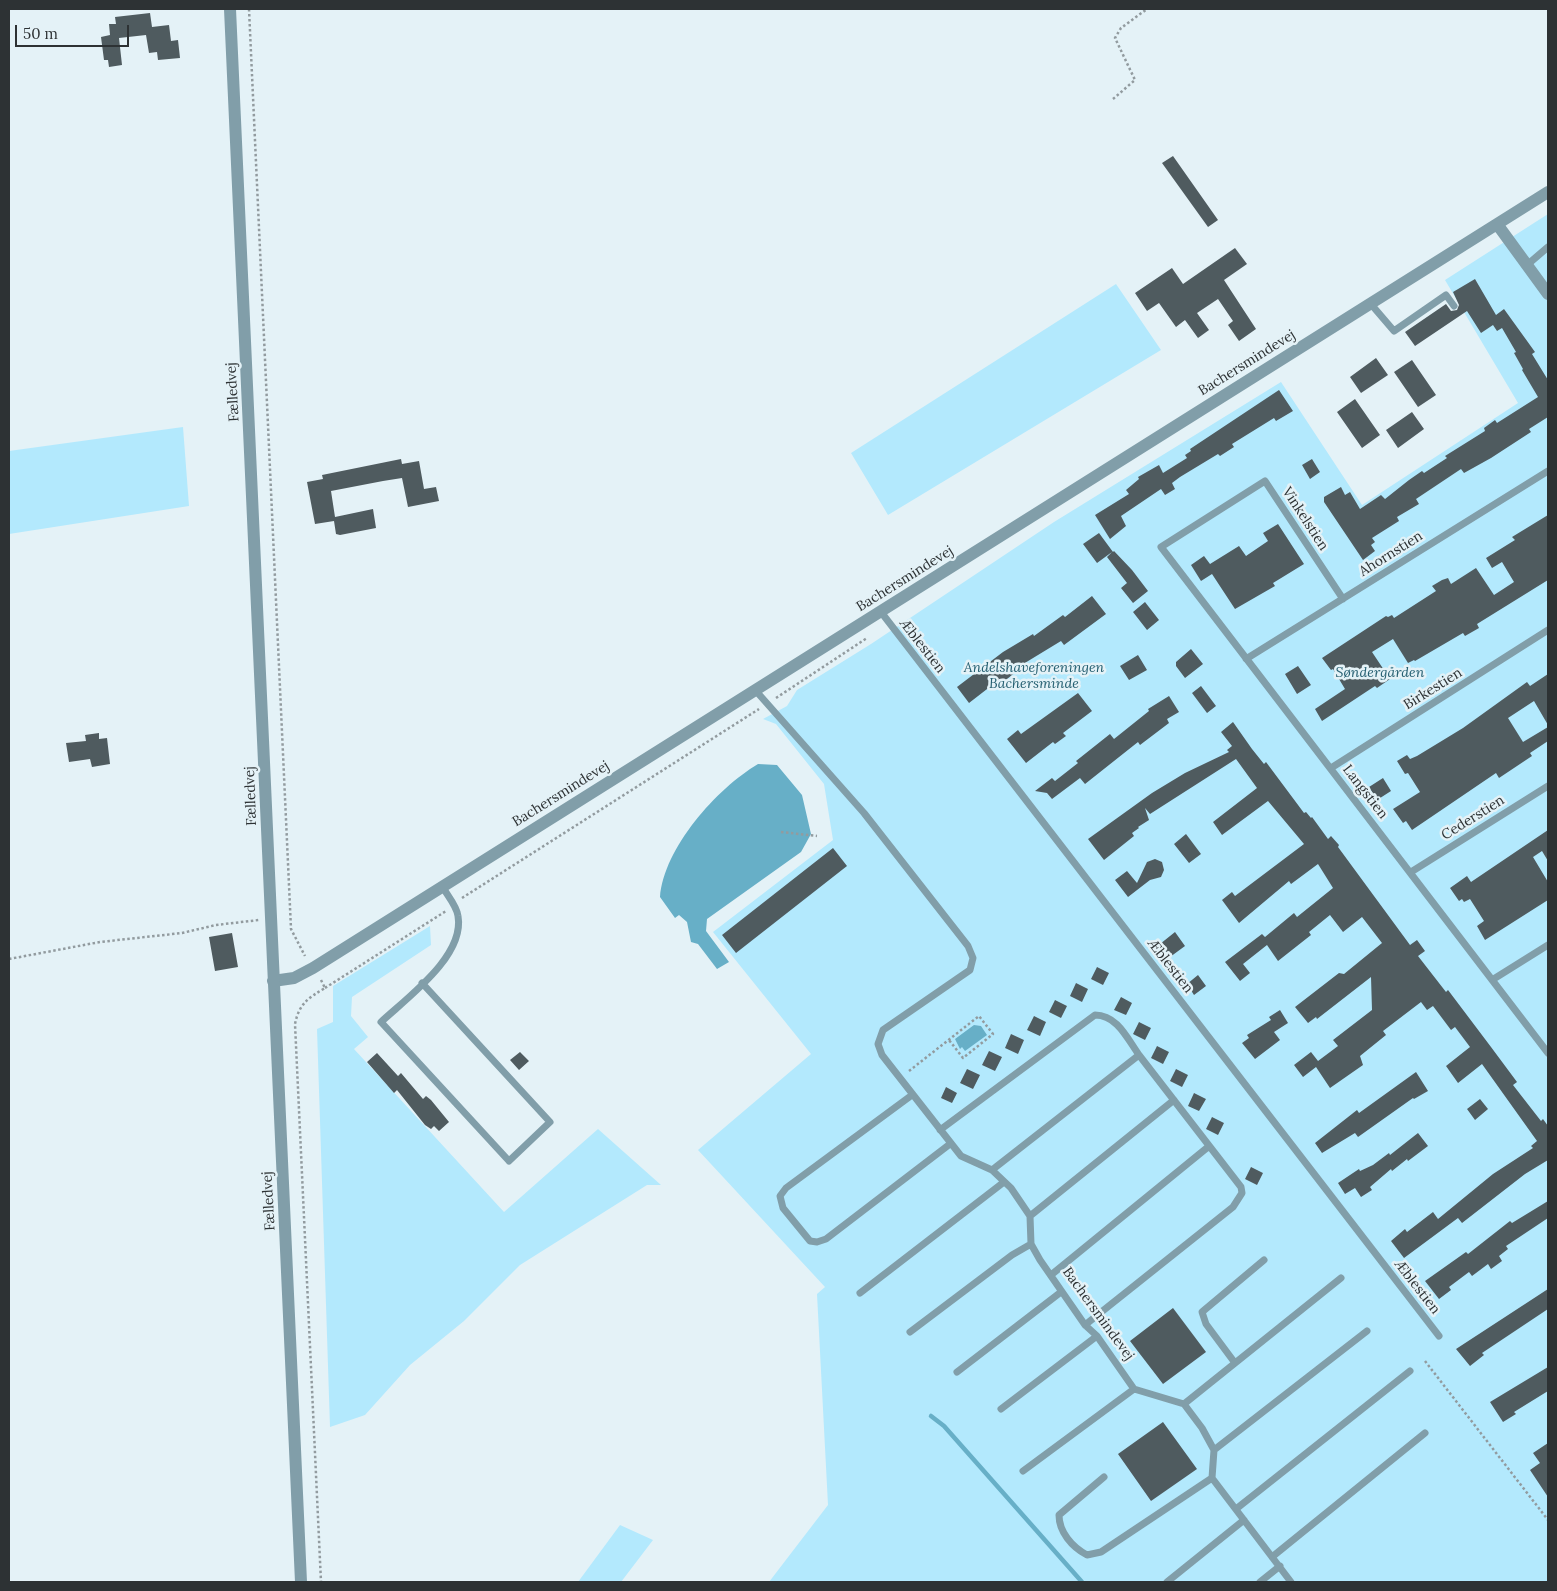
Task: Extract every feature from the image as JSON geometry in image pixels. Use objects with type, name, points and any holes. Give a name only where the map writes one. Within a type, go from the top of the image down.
[{"type":"street","name":"Fælledvej","points":[[230,9],[301,1582]]},
{"type":"street","name":"Bachersmindevej","points":[[273,982],[294,978],[313,968],[1548,192]]},
{"type":"street","points":[[1497,224],[1548,294]]},
{"type":"lane","points":[[1527,265],[1548,247]]},
{"type":"lane","points":[[1370,303],[1394,331],[1446,295],[1454,306]]},
{"type":"lane","name":"Ahornstien","points":[[1246,659],[1548,471]]},
{"type":"lane","name":"Vinkelstien","points":[[1161,547],[1265,481],[1343,599]]},
{"type":"lane","name":"Langstien","points":[[1161,547],[1548,1053]]},
{"type":"lane","name":"Æblestien","points":[[881,612],[1439,1336]]},
{"type":"lane","name":"Birkestien","points":[[1331,768],[1548,630]]},
{"type":"lane","points":[[756,691],[894,850],[968,946],[973,958],[970,970],[883,1030],[878,1044],[882,1055],[961,1156],[992,1170],[1011,1188],[1030,1216],[1031,1244],[1012,1255],[910,1332]]},
{"type":"lane","name":"Cederstien","points":[[1411,872],[1548,786]]},
{"type":"lane","points":[[422,983],[550,1122],[509,1161],[381,1022],[446,960],[459,930],[458,914],[442,886]]},
{"type":"lane","points":[[1492,980],[1548,945]]},
{"type":"lane","points":[[940,1130],[1095,1015],[1105,1015],[1113,1020],[1208,1147],[1241,1187],[1242,1193],[1239,1201],[1085,1325]]},
{"type":"lane","points":[[992,1170],[1139,1055]]},
{"type":"lane","points":[[912,1095],[786,1188],[780,1196],[784,1208],[810,1241],[817,1242],[826,1239],[950,1144]]},
{"type":"lane","points":[[1030,1216],[1174,1100]]},
{"type":"lane","points":[[1051,1275],[1208,1147]]},
{"type":"lane","points":[[860,1293],[1004,1182]]},
{"type":"lane","name":"Bachersmindevej","points":[[1031,1244],[1061,1292],[1085,1325],[1097,1336],[1134,1389]]},
{"type":"lane","points":[[1235,1364],[1206,1324],[1202,1312],[1264,1260]]},
{"type":"lane","points":[[1184,1404],[1341,1278]]},
{"type":"lane","points":[[957,1372],[1061,1292]]},
{"type":"lane","points":[[1214,1450],[1367,1331]]},
{"type":"lane","points":[[1001,1409],[1097,1336]]},
{"type":"lane","points":[[1236,1510],[1410,1371]]},
{"type":"lane","points":[[1024,1471],[1134,1389],[1184,1404],[1202,1428],[1214,1450],[1212,1478],[1291,1582]]},
{"type":"lane","points":[[1272,1557],[1425,1433]]},
{"type":"lane","points":[[1104,1477],[1059,1515],[1059,1525],[1069,1540],[1076,1549],[1087,1555],[1101,1552],[1212,1478]]},
{"type":"lane","points":[[1167,1582],[1244,1520]]},
{"type":"lane","points":[[1260,1582],[1280,1566]]},
{"type":"path","points":[[250,9],[290,929],[296,943],[325,988]]},
{"type":"path","points":[[1113,99],[1135,80],[1115,38],[1121,28],[1147,9]]},
{"type":"path","points":[[321,1582],[295,1024],[298,1010],[304,1001],[439,917],[470,891],[840,658],[868,637]]},
{"type":"path","points":[[781,832],[817,836]]},
{"type":"path","points":[[9,959],[100,942],[182,934],[240,921],[271,920]]},
{"type":"path","points":[[900,1078],[979,1016],[993,1034],[963,1058],[949,1040]]},
{"type":"path","points":[[1425,1361],[1548,1520]]},
{"type":"green space","points":[[1548,214],[1548,1582],[769,1582],[828,1505],[817,1294],[825,1287],[698,1150],[811,1054],[713,932],[833,840],[824,784],[776,724],[763,719],[787,706],[797,690],[871,644],[1054,522],[1281,382],[1362,505],[1518,403],[1445,280]]},
{"type":"green space","points":[[1116,284],[1161,350],[888,515],[851,453]]},
{"type":"green space","points":[[183,427],[189,506],[9,534],[9,451]]},
{"type":"green space","points":[[430,926],[431,945],[352,997],[351,1016],[368,1037],[354,1049],[504,1212],[598,1129],[661,1185],[647,1185],[520,1265],[464,1321],[410,1365],[365,1415],[330,1427],[317,1029],[333,1022],[333,986]]},
{"type":"green space","points":[[620,1525],[653,1540],[621,1582],[578,1582]]},
{"type":"shaded area","points":[[758,764],[777,765],[802,795],[811,834],[801,852],[707,919],[706,931],[729,962],[717,969],[698,944],[691,942],[687,922],[679,915],[675,918],[660,897],[671,859],[695,821],[726,788]]},
{"type":"shaded area","points":[[974,1025],[981,1026],[987,1035],[965,1051],[962,1047],[960,1049],[955,1039]]},
{"type":"building","points":[[150,13],[152,27],[169,25],[171,41],[178,40],[180,58],[158,60],[157,52],[149,53],[146,35],[119,38],[122,65],[109,67],[108,60],[104,60],[101,37],[110,35],[109,24],[116,24],[115,17]]},
{"type":"building","points":[[1173,156],[1218,220],[1208,227],[1162,163]]},
{"type":"building","points":[[1235,248],[1247,264],[1224,280],[1256,329],[1239,341],[1228,325],[1233,321],[1218,299],[1197,313],[1209,330],[1198,338],[1185,320],[1176,327],[1159,303],[1147,311],[1135,293],[1172,268],[1183,284]]},
{"type":"building","points":[[1475,279],[1496,315],[1504,309],[1535,352],[1532,354],[1548,380],[1548,417],[1529,429],[1531,432],[1491,458],[1464,473],[1461,469],[1416,499],[1419,504],[1397,517],[1399,521],[1372,538],[1375,542],[1371,545],[1375,551],[1363,560],[1324,502],[1324,497],[1341,487],[1345,495],[1350,492],[1360,509],[1381,495],[1385,499],[1422,471],[1424,473],[1447,458],[1445,456],[1485,431],[1484,428],[1495,420],[1497,423],[1538,397],[1522,370],[1514,353],[1516,352],[1502,328],[1497,331],[1493,325],[1481,333],[1467,311],[1415,346],[1405,332],[1446,304],[1451,311],[1457,310],[1459,305],[1453,292]]},
{"type":"building","points":[[1376,358],[1388,375],[1361,393],[1350,377]]},
{"type":"building","points":[[1412,360],[1436,395],[1418,407],[1394,372]]},
{"type":"building","points":[[1279,390],[1293,411],[1276,421],[1274,418],[1232,444],[1234,447],[1220,456],[1218,454],[1180,477],[1172,483],[1175,489],[1165,495],[1161,489],[1121,516],[1126,526],[1110,539],[1095,515],[1129,494],[1126,490],[1139,479],[1138,477],[1159,465],[1163,473],[1187,458],[1185,455],[1191,451],[1190,449]]},
{"type":"building","points":[[1355,399],[1380,435],[1362,448],[1337,412]]},
{"type":"building","points":[[1412,412],[1424,429],[1398,448],[1386,430]]},
{"type":"building","points":[[401,459],[402,464],[419,461],[424,489],[436,487],[439,501],[408,507],[402,478],[383,481],[331,491],[335,517],[373,509],[376,528],[340,535],[336,534],[334,521],[315,524],[307,482],[323,479],[322,475]]},
{"type":"building","points":[[1312,459],[1320,472],[1310,479],[1302,465]]},
{"type":"building","points":[[1548,515],[1548,580],[1477,624],[1479,628],[1465,636],[1463,633],[1415,661],[1408,663],[1393,639],[1372,652],[1390,679],[1377,688],[1375,686],[1322,721],[1315,709],[1345,689],[1333,669],[1331,670],[1322,658],[1386,616],[1392,615],[1394,618],[1436,591],[1432,586],[1442,580],[1448,578],[1451,584],[1476,568],[1494,595],[1514,582],[1502,562],[1492,568],[1486,558],[1515,540],[1512,537]]},
{"type":"building","points":[[1278,524],[1304,564],[1273,583],[1275,586],[1235,609],[1212,574],[1201,581],[1191,565],[1204,556],[1210,564],[1239,546],[1246,556],[1268,541],[1263,533]]},
{"type":"building","points":[[1099,533],[1113,552],[1132,570],[1148,591],[1133,603],[1121,588],[1127,583],[1107,557],[1112,552],[1097,563],[1083,544]]},
{"type":"building","points":[[1092,596],[1106,614],[1064,645],[1061,641],[1015,669],[1017,671],[1002,683],[1000,679],[969,703],[957,687],[1003,652],[1033,634],[1034,636],[1063,615],[1065,617]]},
{"type":"building","points":[[1145,602],[1159,620],[1147,630],[1133,612]]},
{"type":"building","points":[[1191,649],[1203,664],[1185,678],[1176,666],[1176,662]]},
{"type":"building","points":[[1138,655],[1147,670],[1129,680],[1120,666]]},
{"type":"building","points":[[1298,666],[1311,685],[1297,694],[1285,674]]},
{"type":"building","points":[[1548,674],[1548,725],[1534,701],[1508,718],[1523,742],[1548,727],[1548,741],[1530,753],[1532,756],[1499,778],[1496,773],[1412,830],[1406,821],[1403,823],[1393,809],[1420,792],[1408,773],[1405,774],[1397,761],[1407,755],[1410,759],[1417,756],[1463,728],[1527,682],[1530,686]]},
{"type":"building","points":[[1201,686],[1216,706],[1207,713],[1192,693]]},
{"type":"building","points":[[1078,693],[1092,711],[1063,733],[1066,736],[1055,744],[1053,742],[1026,763],[1007,739],[1018,730],[1021,734]]},
{"type":"building","points":[[1169,696],[1179,712],[1167,719],[1169,723],[1140,745],[1138,742],[1085,784],[1080,778],[1052,799],[1047,793],[1035,791],[1052,778],[1055,781],[1078,763],[1076,761],[1110,734],[1114,739],[1149,711],[1148,709]]},
{"type":"building","points":[[1233,722],[1252,749],[1264,764],[1266,762],[1304,813],[1306,812],[1312,817],[1328,839],[1331,836],[1339,845],[1338,847],[1410,945],[1417,940],[1425,951],[1418,956],[1446,992],[1448,990],[1517,1082],[1513,1085],[1541,1121],[1543,1119],[1548,1126],[1548,1160],[1525,1174],[1462,1223],[1458,1218],[1404,1258],[1391,1241],[1405,1229],[1407,1232],[1433,1212],[1438,1219],[1493,1174],[1533,1148],[1531,1146],[1537,1141],[1482,1064],[1458,1083],[1446,1066],[1470,1047],[1455,1027],[1451,1030],[1433,1006],[1427,1010],[1421,1002],[1383,1031],[1386,1035],[1360,1056],[1363,1065],[1330,1088],[1316,1067],[1303,1077],[1294,1065],[1311,1052],[1318,1061],[1338,1046],[1333,1040],[1372,1010],[1371,977],[1317,1019],[1316,1017],[1308,1023],[1295,1007],[1339,973],[1344,974],[1382,943],[1362,917],[1343,932],[1330,915],[1309,932],[1311,935],[1278,961],[1267,945],[1243,964],[1250,973],[1240,981],[1225,962],[1262,934],[1265,937],[1294,913],[1297,917],[1333,888],[1318,864],[1291,884],[1289,881],[1239,923],[1222,900],[1232,892],[1235,896],[1304,844],[1268,801],[1222,835],[1213,822],[1257,788],[1236,759],[1150,814],[1145,808],[1149,820],[1138,827],[1132,833],[1134,836],[1104,860],[1088,839],[1152,793],[1185,773],[1229,752],[1227,750],[1232,746],[1221,732]]},
{"type":"building","points":[[99,733],[99,739],[107,738],[110,764],[92,767],[90,759],[69,762],[66,743],[86,741],[85,735]]},
{"type":"building","points":[[1383,778],[1391,791],[1377,800],[1369,787]]},
{"type":"building","points":[[1548,830],[1548,861],[1542,851],[1533,857],[1548,882],[1548,900],[1485,940],[1477,926],[1484,921],[1470,899],[1464,902],[1462,899],[1459,901],[1450,888],[1467,876],[1471,882]]},
{"type":"building","points":[[1186,834],[1201,854],[1189,863],[1174,844]]},
{"type":"building","points":[[833,848],[847,866],[736,953],[722,935]]},
{"type":"building","points":[[1155,859],[1162,862],[1164,870],[1161,877],[1150,880],[1128,897],[1115,880],[1127,871],[1137,883],[1147,862]]},
{"type":"building","points":[[1175,932],[1185,946],[1170,957],[1160,944]]},
{"type":"building","points":[[232,933],[238,967],[215,971],[209,937]]},
{"type":"building","points":[[1097,967],[1109,973],[1103,985],[1091,979]]},
{"type":"building","points":[[1198,975],[1206,986],[1194,995],[1187,984]]},
{"type":"building","points":[[1076,983],[1088,989],[1082,1002],[1070,996]]},
{"type":"building","points":[[1121,997],[1132,1003],[1126,1015],[1114,1010]]},
{"type":"building","points":[[1055,1000],[1067,1006],[1061,1018],[1049,1012]]},
{"type":"building","points":[[1280,1010],[1288,1023],[1274,1032],[1280,1040],[1255,1059],[1242,1043],[1249,1038],[1247,1035],[1271,1020],[1269,1017]]},
{"type":"building","points":[[1034,1016],[1046,1022],[1040,1036],[1027,1030]]},
{"type":"building","points":[[1139,1022],[1151,1028],[1145,1040],[1133,1034]]},
{"type":"building","points":[[1011,1034],[1024,1040],[1018,1054],[1005,1048]]},
{"type":"building","points":[[1157,1046],[1169,1052],[1163,1064],[1151,1058]]},
{"type":"building","points":[[989,1051],[1002,1057],[995,1071],[982,1065]]},
{"type":"building","points":[[520,1052],[529,1061],[519,1070],[510,1060]]},
{"type":"building","points":[[377,1053],[398,1076],[401,1073],[423,1099],[426,1096],[431,1100],[449,1122],[439,1131],[434,1126],[431,1129],[425,1125],[397,1090],[394,1093],[367,1062]]},
{"type":"building","points":[[967,1069],[980,1075],[973,1089],[960,1083]]},
{"type":"building","points":[[1176,1069],[1188,1075],[1182,1087],[1170,1081]]},
{"type":"building","points":[[1416,1072],[1428,1091],[1413,1098],[1358,1137],[1355,1133],[1322,1153],[1315,1143],[1357,1110],[1359,1113]]},
{"type":"building","points":[[946,1087],[957,1093],[952,1103],[941,1098]]},
{"type":"building","points":[[1194,1093],[1206,1099],[1199,1111],[1188,1106]]},
{"type":"building","points":[[1480,1099],[1488,1109],[1475,1120],[1467,1109]]},
{"type":"building","points":[[1212,1117],[1224,1123],[1218,1135],[1206,1129]]},
{"type":"building","points":[[1418,1133],[1428,1146],[1392,1171],[1391,1169],[1370,1187],[1372,1190],[1361,1197],[1355,1188],[1345,1194],[1338,1183],[1359,1169],[1360,1171],[1373,1165],[1389,1153],[1390,1155]]},
{"type":"building","points":[[1251,1167],[1263,1173],[1257,1185],[1245,1179]]},
{"type":"building","points":[[1548,1201],[1548,1218],[1506,1246],[1508,1249],[1499,1256],[1502,1261],[1491,1269],[1488,1264],[1472,1276],[1469,1272],[1449,1287],[1451,1290],[1439,1299],[1425,1281],[1466,1252],[1468,1254],[1510,1221],[1512,1223]]},
{"type":"building","points":[[1548,1289],[1548,1309],[1482,1353],[1484,1355],[1470,1366],[1456,1349]]},
{"type":"building","points":[[1173,1308],[1206,1352],[1163,1384],[1130,1341]]},
{"type":"building","points":[[1548,1367],[1548,1391],[1514,1412],[1516,1414],[1503,1422],[1490,1402]]},
{"type":"building","points":[[1163,1422],[1197,1469],[1151,1501],[1118,1454]]},
{"type":"building","points":[[1548,1443],[1548,1497],[1530,1470],[1540,1463],[1533,1453]]},
{"type":"waterway","points":[[931,1416],[944,1426],[1082,1582]]},
{"type":"park label","name":"Søndergården","points":[[1380,673]]},
{"type":"park label","name":"Andelshaveforeningen Bachersminde","points":[[1034,676]]}]
